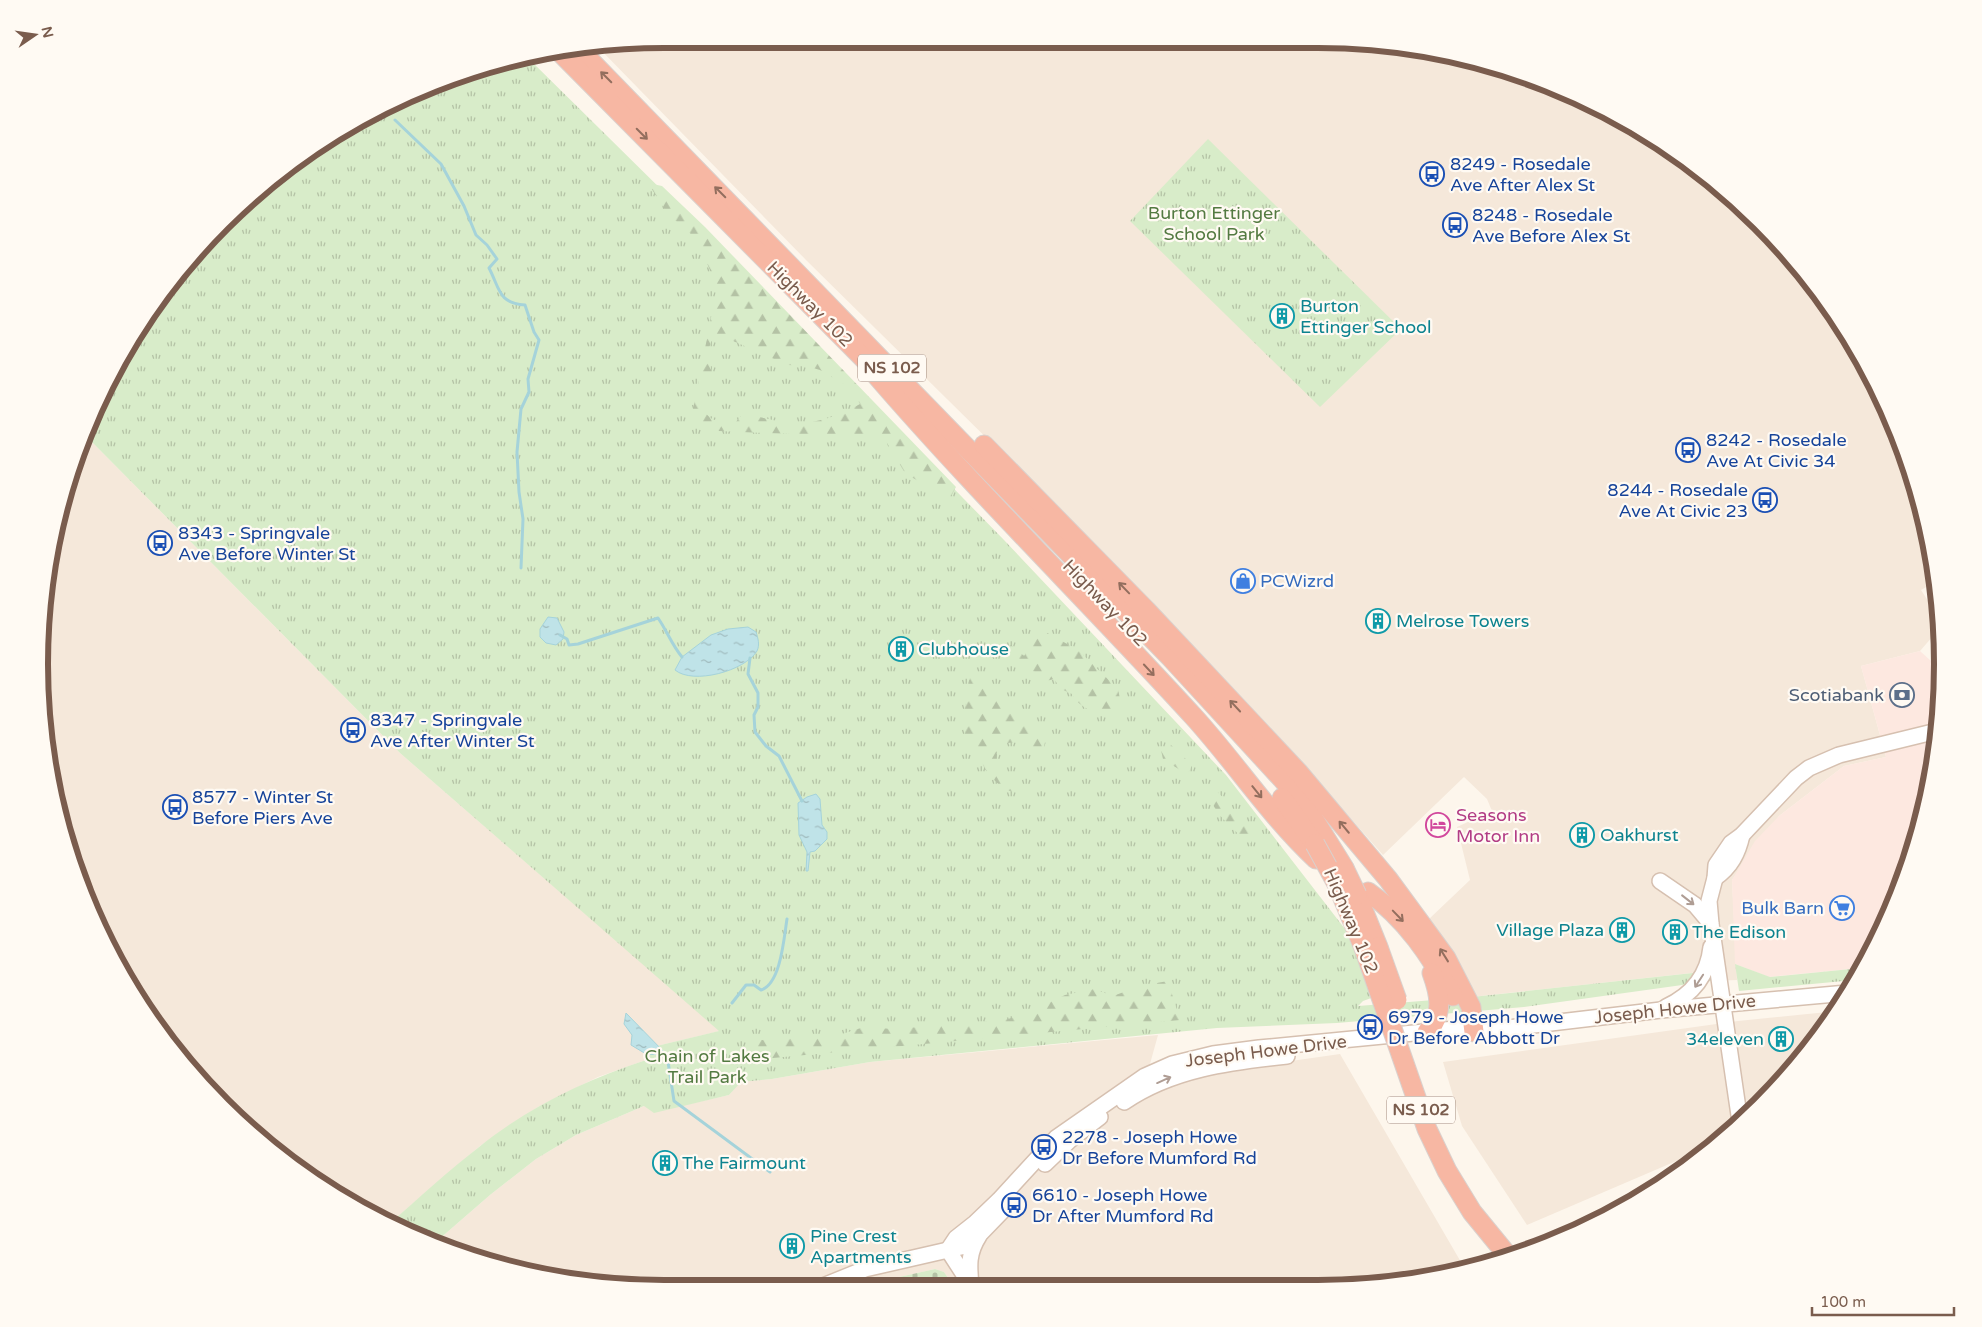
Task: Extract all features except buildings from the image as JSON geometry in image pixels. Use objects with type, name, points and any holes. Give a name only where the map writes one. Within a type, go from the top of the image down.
[{"type":"highway","name":"Highway 102","points":[[583,53],[1097,580],[1284,781],[1313,818],[1371,948],[1438,1126],[1482,1204],[1517,1247]]},
{"type":"highway","name":"Highway 102","points":[[564,56],[1164,664],[1274,788],[1316,852],[1340,876],[1363,894],[1371,948],[1427,1128],[1447,1171],[1472,1212],[1504,1251]]},
{"type":"highway","points":[[754,227],[816,279],[1015,476],[1146,610],[1299,773],[1388,879],[1434,940],[1461,984],[1471,1007],[1474,1032]]},
{"type":"highway","points":[[1363,894],[1386,904],[1399,917],[1421,946],[1474,1032]]},
{"type":"highway","points":[[1421,946],[1437,989],[1439,1000],[1438,1016],[1427,1032]]},
{"type":"main road","points":[[1739,1114],[1711,930],[1709,901],[1715,878],[1726,870],[1738,851],[1742,835],[1784,788],[1809,768],[1844,753],[1930,733]]},
{"type":"main road","points":[[1660,881],[1695,905],[1711,930],[1706,967],[1697,985],[1689,994],[1661,1010]]},
{"type":"main road","name":"Joseph Howe Drive","points":[[838,1280],[865,1269],[961,1247],[981,1233],[1070,1140],[1136,1093],[1169,1077],[1200,1069],[1265,1058],[1456,1039],[1474,1032],[1661,1010],[1838,995]]},
{"type":"main road","name":"Joseph Howe Drive","points":[[948,1250],[956,1238],[975,1224],[999,1200],[1056,1138],[1145,1076],[1172,1064],[1213,1054],[1455,1029],[1474,1032]]},
{"type":"main road","points":[[971,1280],[969,1260],[972,1247],[981,1233]]},
{"type":"main road","points":[[948,1250],[967,1280]]},
{"type":"shaded area","points":[[664,48],[1359,49],[1439,59],[1478,68],[1554,94],[1591,111],[1661,151],[1693,175],[1725,200],[1782,257],[1831,321],[1871,391],[1888,428],[1914,504],[1923,543],[1929,585],[1921,590],[1931,606],[1933,636],[1920,651],[1861,666],[1886,757],[1844,766],[1779,816],[1732,880],[1737,980],[1711,981],[1710,971],[1472,997],[1429,919],[1470,880],[1457,827],[1492,811],[1487,799],[1464,777],[1383,855],[1277,735],[1083,533],[806,260],[602,51]]},
{"type":"shaded area","points":[[90,440],[400,753],[720,1031],[644,1049],[646,1060],[598,1077],[538,1107],[480,1146],[396,1218],[391,1216],[321,1176],[257,1127],[200,1070],[151,1006],[130,971],[94,899],[68,823],[59,784],[49,704],[49,623],[59,543],[68,504]]},
{"type":"shaded area","points":[[1920,651],[1934,664],[1933,704],[1929,744],[1923,784],[1914,823],[1888,899],[1853,969],[1769,977],[1735,964],[1732,880],[1755,841],[1779,816],[1844,766],[1886,757],[1861,666]]},
{"type":"shaded area","points":[[1826,1012],[1782,1070],[1725,1127],[1687,1156],[1527,1225],[1462,1126],[1443,1062],[1738,1021]]},
{"type":"shaded area","points":[[1158,1035],[1145,1082],[1340,1054],[1461,1263],[1399,1274],[1318,1280],[950,1280],[944,1272],[935,1269],[886,1280],[664,1280],[623,1278],[543,1268],[504,1259],[441,1238],[490,1195],[536,1159],[576,1135],[644,1106],[680,1106],[729,1095],[740,1082],[772,1079],[870,1062]]},
{"type":"green space","name":"Chain of Lakes Trail Park","points":[[532,62],[677,205],[1004,540],[1226,775],[1345,929],[1374,997],[1363,1001],[1358,1006],[1472,997],[1711,971],[1711,981],[1524,1007],[1337,1023],[1217,1028],[870,1062],[772,1079],[741,1082],[729,1095],[654,1113],[644,1106],[576,1135],[536,1159],[490,1195],[441,1238],[396,1218],[479,1147],[517,1119],[558,1096],[601,1076],[646,1060],[644,1049],[719,1031],[400,753],[90,440],[111,391],[151,321],[200,257],[257,200],[321,151],[391,111],[465,80]]},
{"type":"green space","name":"Burton Ettinger School Park","points":[[1208,139],[1401,329],[1320,407],[1130,221]]},
{"type":"green space","points":[[648,183],[662,186],[705,227],[956,487],[949,500],[905,473],[884,438],[719,431],[690,425],[717,287],[699,244],[683,225],[670,218]],"holes":[[[717,334],[788,365],[806,366],[820,370],[850,388],[860,404],[842,413],[804,423],[747,416],[741,416],[735,423],[728,423],[711,418],[704,410],[700,397],[712,374],[708,351],[713,336]]]},
{"type":"green space","points":[[1042,630],[1078,650],[1118,689],[1122,709],[1117,713],[1109,712],[1103,715],[1089,710],[1081,705],[1072,694],[1061,689],[1054,679],[1046,681],[1042,674],[1018,667],[1003,653],[1011,645],[1024,656]]},
{"type":"green space","points":[[970,678],[1010,704],[1033,728],[1046,737],[1043,752],[1034,751],[1023,742],[1006,743],[998,748],[996,762],[1000,770],[1017,784],[1017,789],[1014,792],[1002,786],[990,776],[985,769],[977,746],[965,738],[963,718]]},
{"type":"green space","points":[[1169,743],[1192,765],[1189,772],[1180,770],[1163,759],[1161,750]]},
{"type":"green space","points":[[1209,787],[1213,787],[1251,828],[1254,836],[1251,843],[1245,841],[1216,810],[1209,795]]},
{"type":"green space","points":[[1735,964],[1770,977],[1853,969],[1846,981],[1739,991]]},
{"type":"green space","points":[[1168,981],[1180,1020],[752,1060],[748,1041],[842,1034],[864,1027],[893,1029],[1008,1019],[1028,1013],[1065,995],[1094,989],[1113,996],[1140,986]]},
{"type":"green space","points":[[935,1269],[944,1272],[950,1280],[886,1280]]},
{"type":"water","points":[[548,617],[557,618],[564,632],[563,639],[556,645],[546,643],[540,637],[540,629]]},
{"type":"water","points":[[748,627],[756,632],[758,646],[757,651],[742,665],[718,674],[706,676],[683,674],[675,670],[682,657],[711,635],[728,629]]},
{"type":"water","points":[[816,794],[820,799],[822,825],[827,832],[827,839],[815,851],[810,852],[808,871],[806,871],[807,852],[799,835],[798,803]]},
{"type":"water","points":[[626,1013],[667,1055],[646,1054],[631,1045],[632,1035],[624,1024]]},
{"type":"waterway","points":[[395,120],[441,164],[464,206],[476,235],[487,245],[497,259],[489,268],[501,294],[516,304],[525,305],[534,332],[539,340],[528,379],[529,392],[521,409],[517,452],[519,492],[523,519],[521,568]]},
{"type":"waterway","points":[[560,635],[567,639],[569,645],[578,644],[658,618],[682,657]]},
{"type":"waterway","points":[[750,658],[748,674],[758,693],[758,707],[754,715],[755,732],[766,746],[779,756],[802,801]]},
{"type":"waterway","points":[[732,1003],[746,985],[754,985],[761,990],[768,986],[773,979],[783,948],[787,919]]},
{"type":"waterway","points":[[667,1055],[674,1101],[770,1172]]},
{"type":"place","name":"8249 - Rosedale Ave After Alex St","points":[[1432,174]]},
{"type":"place","name":"8248 - Rosedale Ave Before Alex St","points":[[1455,225]]},
{"type":"place","name":"Burton Ettinger School","points":[[1282,316]]},
{"type":"place","name":"8242 - Rosedale Ave At Civic 34","points":[[1688,450]]},
{"type":"place","name":"8244 - Rosedale Ave At Civic 23","points":[[1765,500]]},
{"type":"place","name":"8343 - Springvale Ave Before Winter St","points":[[160,543]]},
{"type":"place","name":"PCWizrd","points":[[1243,581]]},
{"type":"place","name":"Melrose Towers","points":[[1378,621]]},
{"type":"place","name":"Clubhouse","points":[[901,649]]},
{"type":"place","name":"Scotiabank","points":[[1902,695]]},
{"type":"place","name":"8347 - Springvale Ave After Winter St","points":[[353,730]]},
{"type":"place","name":"8577 - Winter St Before Piers Ave","points":[[175,807]]},
{"type":"place","name":"Seasons Motor Inn","points":[[1438,825]]},
{"type":"place","name":"Oakhurst","points":[[1582,835]]},
{"type":"place","name":"Bulk Barn","points":[[1842,908]]},
{"type":"place","name":"Village Plaza","points":[[1622,930]]},
{"type":"place","name":"The Edison","points":[[1675,932]]},
{"type":"place","name":"6979 - Joseph Howe Dr Before Abbott Dr","points":[[1370,1027]]},
{"type":"place","name":"34eleven","points":[[1781,1039]]},
{"type":"place","name":"2278 - Joseph Howe Dr Before Mumford Rd","points":[[1044,1147]]},
{"type":"place","name":"The Fairmount","points":[[665,1163]]},
{"type":"place","name":"6610 - Joseph Howe Dr After Mumford Rd","points":[[1014,1205]]},
{"type":"place","name":"Pine Crest Apartments","points":[[792,1246]]}]
